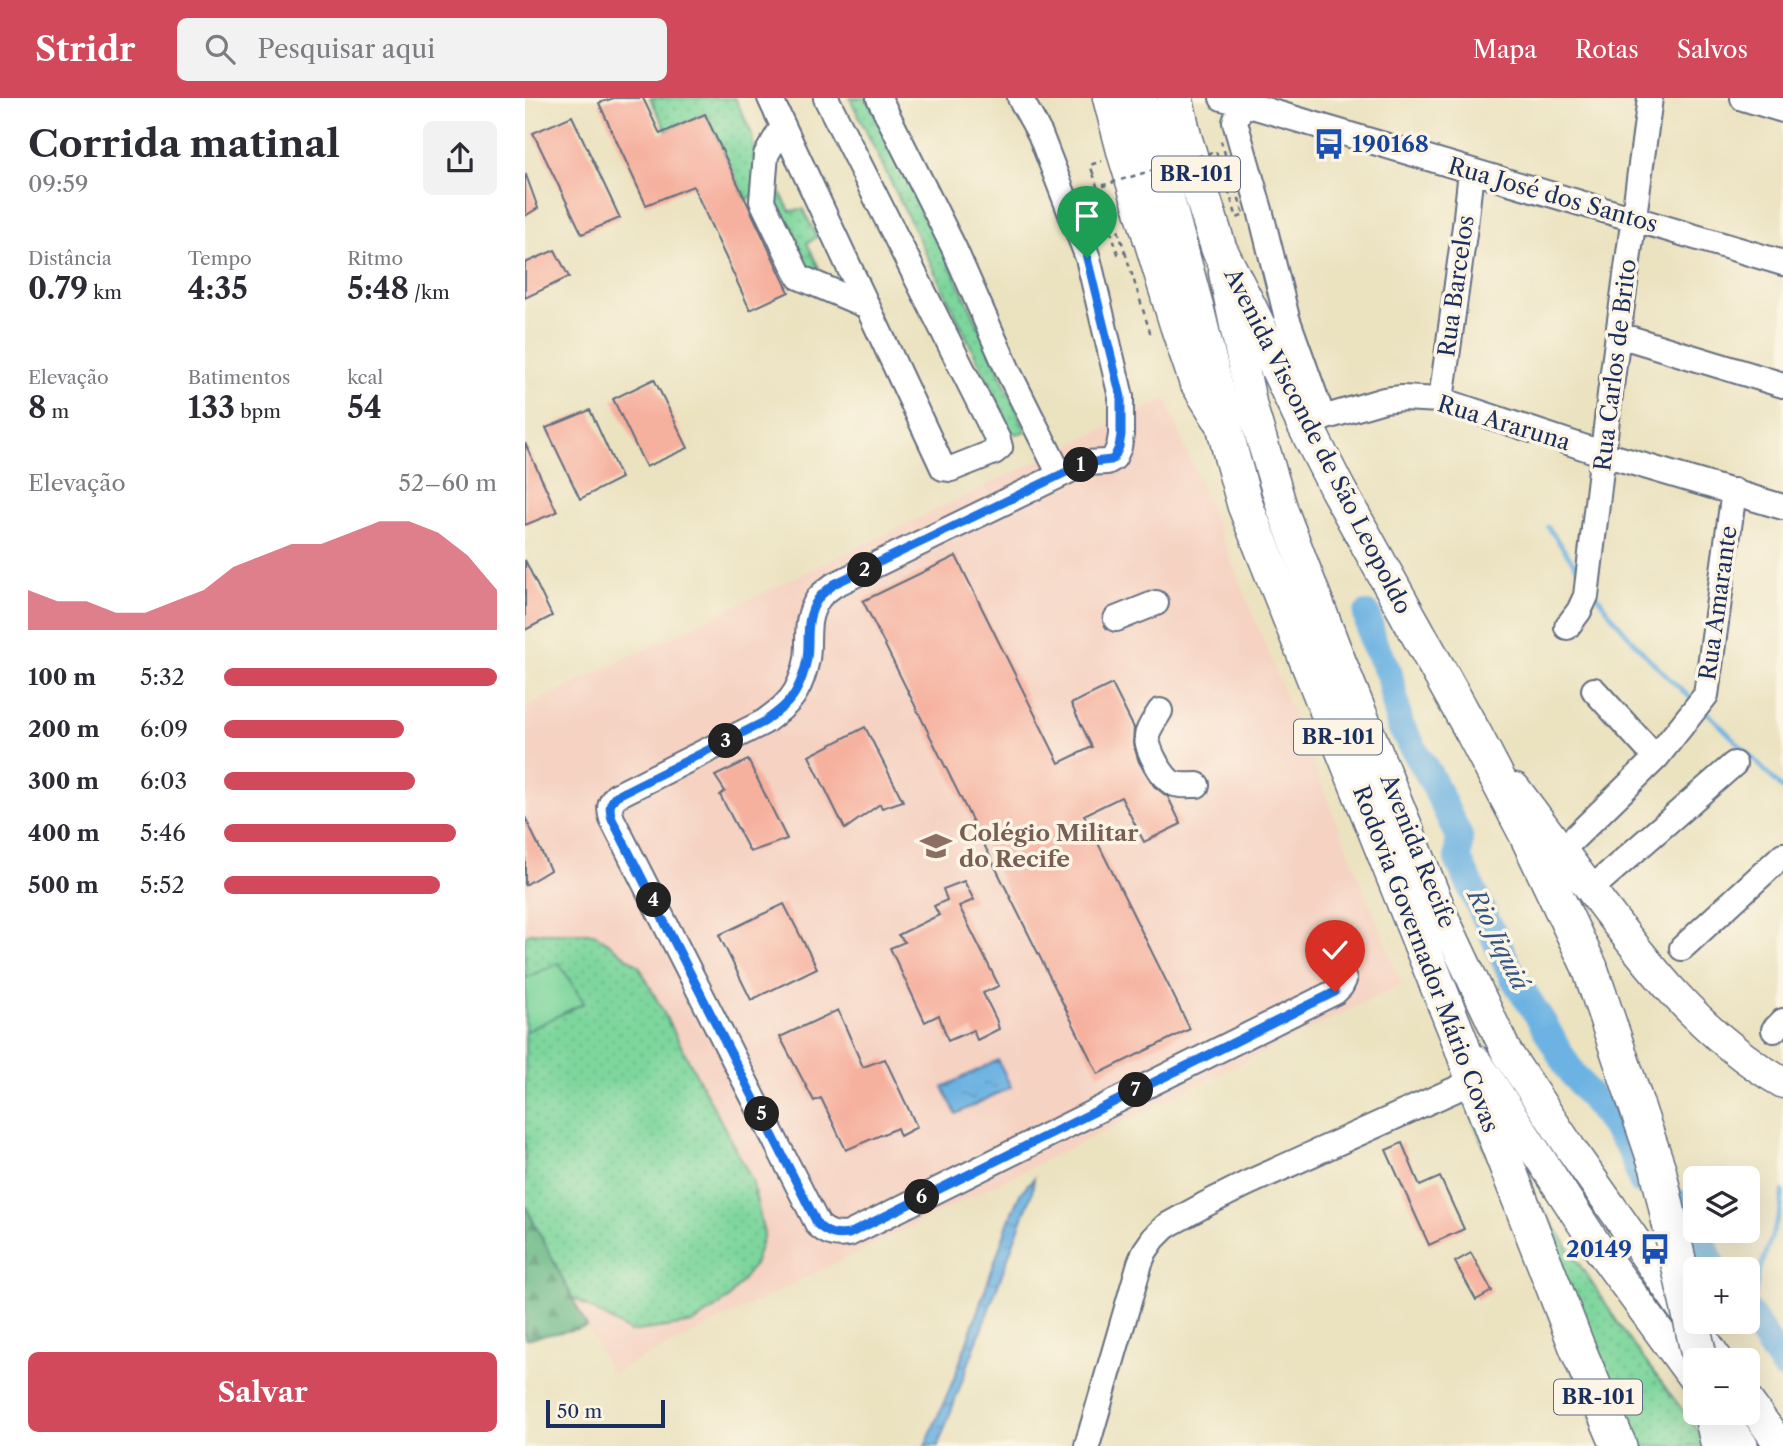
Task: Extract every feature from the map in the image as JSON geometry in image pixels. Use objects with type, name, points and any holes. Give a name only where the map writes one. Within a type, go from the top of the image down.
[{"type":"highway","name":"Avenida Visconde de São Leopoldo","points":[[1139,98],[1226,431]]},
{"type":"highway","name":"Avenida Visconde de São Leopoldo","points":[[1175,98],[1219,249],[1314,421],[1338,488],[1525,831],[1590,968],[1658,1169],[1697,1348]]},
{"type":"highway","name":"Rodovia Governador Mário Covas","points":[[1226,431],[1245,505],[1460,1041],[1577,1347],[1619,1446]]},
{"type":"highway","points":[[1577,1347],[1593,1446]]},
{"type":"highway","points":[[1714,1425],[1719,1446]]},
{"type":"main road","points":[[1108,98],[1126,166],[1194,381],[1226,431]]},
{"type":"main road","name":"Avenida Recife","points":[[1219,249],[1252,407],[1283,511],[1445,921],[1506,1051],[1710,1348]]},
{"type":"main road","name":"Avenida Visconde de São Leopoldo","points":[[1474,734],[1653,970],[1727,1046],[1757,1069],[1783,1083]]},
{"type":"main road","points":[[1460,1041],[1487,1077],[1599,1250],[1683,1364]]},
{"type":"main road","points":[[1760,1417],[1781,1446]]},
{"type":"main road","points":[[1728,1425],[1743,1446]]},
{"type":"street","points":[[770,98],[943,468],[951,470],[994,452],[1000,447],[998,440],[826,98]]},
{"type":"street","points":[[879,98],[954,248],[1009,373],[1060,475]]},
{"type":"street","points":[[1020,98],[1040,134],[1087,258],[1121,397],[1121,435],[1114,458],[1107,462],[1085,463],[834,584],[819,597],[812,610],[807,626],[807,659],[796,691],[783,708],[764,722],[616,796],[610,803],[612,819],[818,1225],[826,1232],[838,1236],[849,1234],[1335,992],[1344,980]]},
{"type":"street","name":"Rua Carlos de Brito","points":[[1567,627],[1583,604],[1587,584],[1650,98]]},
{"type":"street","points":[[1744,98],[1783,110]]},
{"type":"street","name":"Rua José dos Santos","points":[[1314,421],[1235,122],[1235,100],[1783,263]]},
{"type":"street","points":[[783,126],[766,155],[762,201],[799,277],[867,306]]},
{"type":"street","name":"Rua Barcelos","points":[[1441,400],[1471,171]]},
{"type":"street","points":[[1619,335],[1783,385]]},
{"type":"street","name":"Rua Araruna","points":[[1314,421],[1384,400],[1441,400],[1604,454],[1783,507]]},
{"type":"street","name":"Rua Amarante","points":[[1656,758],[1700,703],[1734,491]]},
{"type":"street","points":[[1116,619],[1156,603]]},
{"type":"street","points":[[1562,850],[1656,758],[1594,690]]},
{"type":"street","points":[[1160,711],[1147,736],[1148,747],[1165,778],[1173,784],[1197,785]]},
{"type":"street","points":[[1591,889],[1734,764]]},
{"type":"street","points":[[1682,948],[1783,855]]},
{"type":"street","points":[[1087,1446],[1140,1263],[1154,1238],[1166,1226],[1246,1184],[1474,1081]]},
{"type":"path","points":[[1150,332],[1104,185],[1216,151],[1237,218],[1244,215],[1220,138]]},
{"type":"path","points":[[1090,165],[1118,254],[1125,251]]},
{"type":"shaded area","name":"Colégio Militar do Recife","points":[[1166,399],[1402,984],[611,1374],[525,1205],[525,707]]},
{"type":"green space","points":[[650,98],[735,98],[752,134],[755,161],[754,195],[746,200],[705,114],[667,131]]},
{"type":"green space","points":[[850,98],[868,98],[971,309],[1026,431],[1017,434],[1010,432],[1002,410]]},
{"type":"green space","points":[[779,190],[790,211],[803,209],[817,237],[807,243],[819,268],[815,272],[808,272],[771,199],[773,191]]},
{"type":"green space","points":[[530,933],[594,933],[639,966],[752,1180],[764,1234],[754,1265],[728,1299],[694,1323],[630,1332],[572,1297],[525,1205],[525,936]]},
{"type":"green space","points":[[559,963],[584,1003],[525,1032],[525,978]]},
{"type":"green space","points":[[1457,1079],[1630,1341],[1683,1411],[1683,1425],[1694,1425],[1710,1446],[1602,1446]]},
{"type":"green space","points":[[525,1205],[587,1327],[525,1339]]},
{"type":"water","points":[[998,1060],[1011,1087],[956,1114],[943,1087]]},
{"type":"water","points":[[1034,1178],[1032,1193],[938,1446],[925,1446],[954,1379],[1012,1212],[1021,1192]]},
{"type":"building","points":[[614,98],[643,98],[660,134],[705,114],[789,292],[750,310],[693,186],[646,205],[599,103]]},
{"type":"building","points":[[572,116],[620,218],[582,234],[533,133]]},
{"type":"building","points":[[525,176],[538,208],[525,216]]},
{"type":"building","points":[[555,250],[569,277],[525,298],[525,263]]},
{"type":"building","points":[[654,379],[688,448],[646,467],[613,399]]},
{"type":"building","points":[[590,410],[621,478],[580,499],[546,428]]},
{"type":"building","points":[[525,443],[557,512],[525,525]]},
{"type":"building","name":"Colégio Militar do Recife","points":[[956,556],[1059,763],[1092,747],[1071,704],[1112,684],[1134,728],[1133,743],[1139,762],[1154,786],[1168,797],[1181,824],[1144,842],[1121,797],[1084,815],[1190,1029],[1098,1074],[863,601]]},
{"type":"building","points":[[525,560],[552,616],[525,630]]},
{"type":"building","points":[[865,727],[903,801],[882,808],[880,804],[845,829],[809,756]]},
{"type":"building","points":[[748,760],[787,839],[750,852],[720,795],[725,791],[715,776]]},
{"type":"building","points":[[525,817],[550,870],[525,885]]},
{"type":"building","points":[[964,881],[974,900],[959,906],[999,986],[983,993],[999,1029],[977,1040],[973,1030],[948,1041],[939,1015],[925,1022],[890,948],[905,942],[898,935],[939,915],[934,906],[947,900],[943,889]]},
{"type":"building","points":[[784,904],[817,968],[751,1000],[719,935]]},
{"type":"building","points":[[838,1010],[863,1067],[885,1059],[917,1127],[900,1136],[897,1128],[846,1150],[821,1098],[814,1101],[780,1037]]},
{"type":"building","points":[[1402,1143],[1420,1186],[1440,1177],[1464,1229],[1429,1245],[1386,1150]]},
{"type":"building","points":[[1471,1253],[1492,1291],[1476,1300],[1455,1262]]},
{"type":"waterway","points":[[1548,527],[1580,572]]},
{"type":"waterway","points":[[1595,593],[1641,650],[1693,700]]},
{"type":"waterway","name":"Rio Jiquiá","points":[[1367,615],[1373,642],[1389,674],[1400,725],[1432,780],[1459,837],[1458,859],[1512,975],[1569,1069],[1629,1146],[1642,1181],[1683,1209]]},
{"type":"waterway","points":[[1705,710],[1783,789]]},
{"type":"waterway","points":[[1760,1270],[1781,1209],[1783,1191]]},
{"type":"waterway","name":"Rio Jiquiá","points":[[1703,1243],[1709,1257]]},
{"type":"waterway","name":"Rio Jiquiá","points":[[1760,1331],[1783,1366]]},
{"type":"place","name":"190168","points":[[1329,144]]},
{"type":"place","name":"Colégio Militar do Recife","points":[[936,846]]},
{"type":"place","name":"20149","points":[[1655,1249]]},
{"type":"route","points":[[1087,258],[1121,397],[1121,435],[1114,458],[1107,462],[1085,463],[834,584],[819,597],[812,610],[807,626],[807,659],[796,691],[783,708],[764,722],[616,796],[610,803],[612,819],[818,1225],[826,1232],[838,1236],[849,1234],[1335,992]]}]
